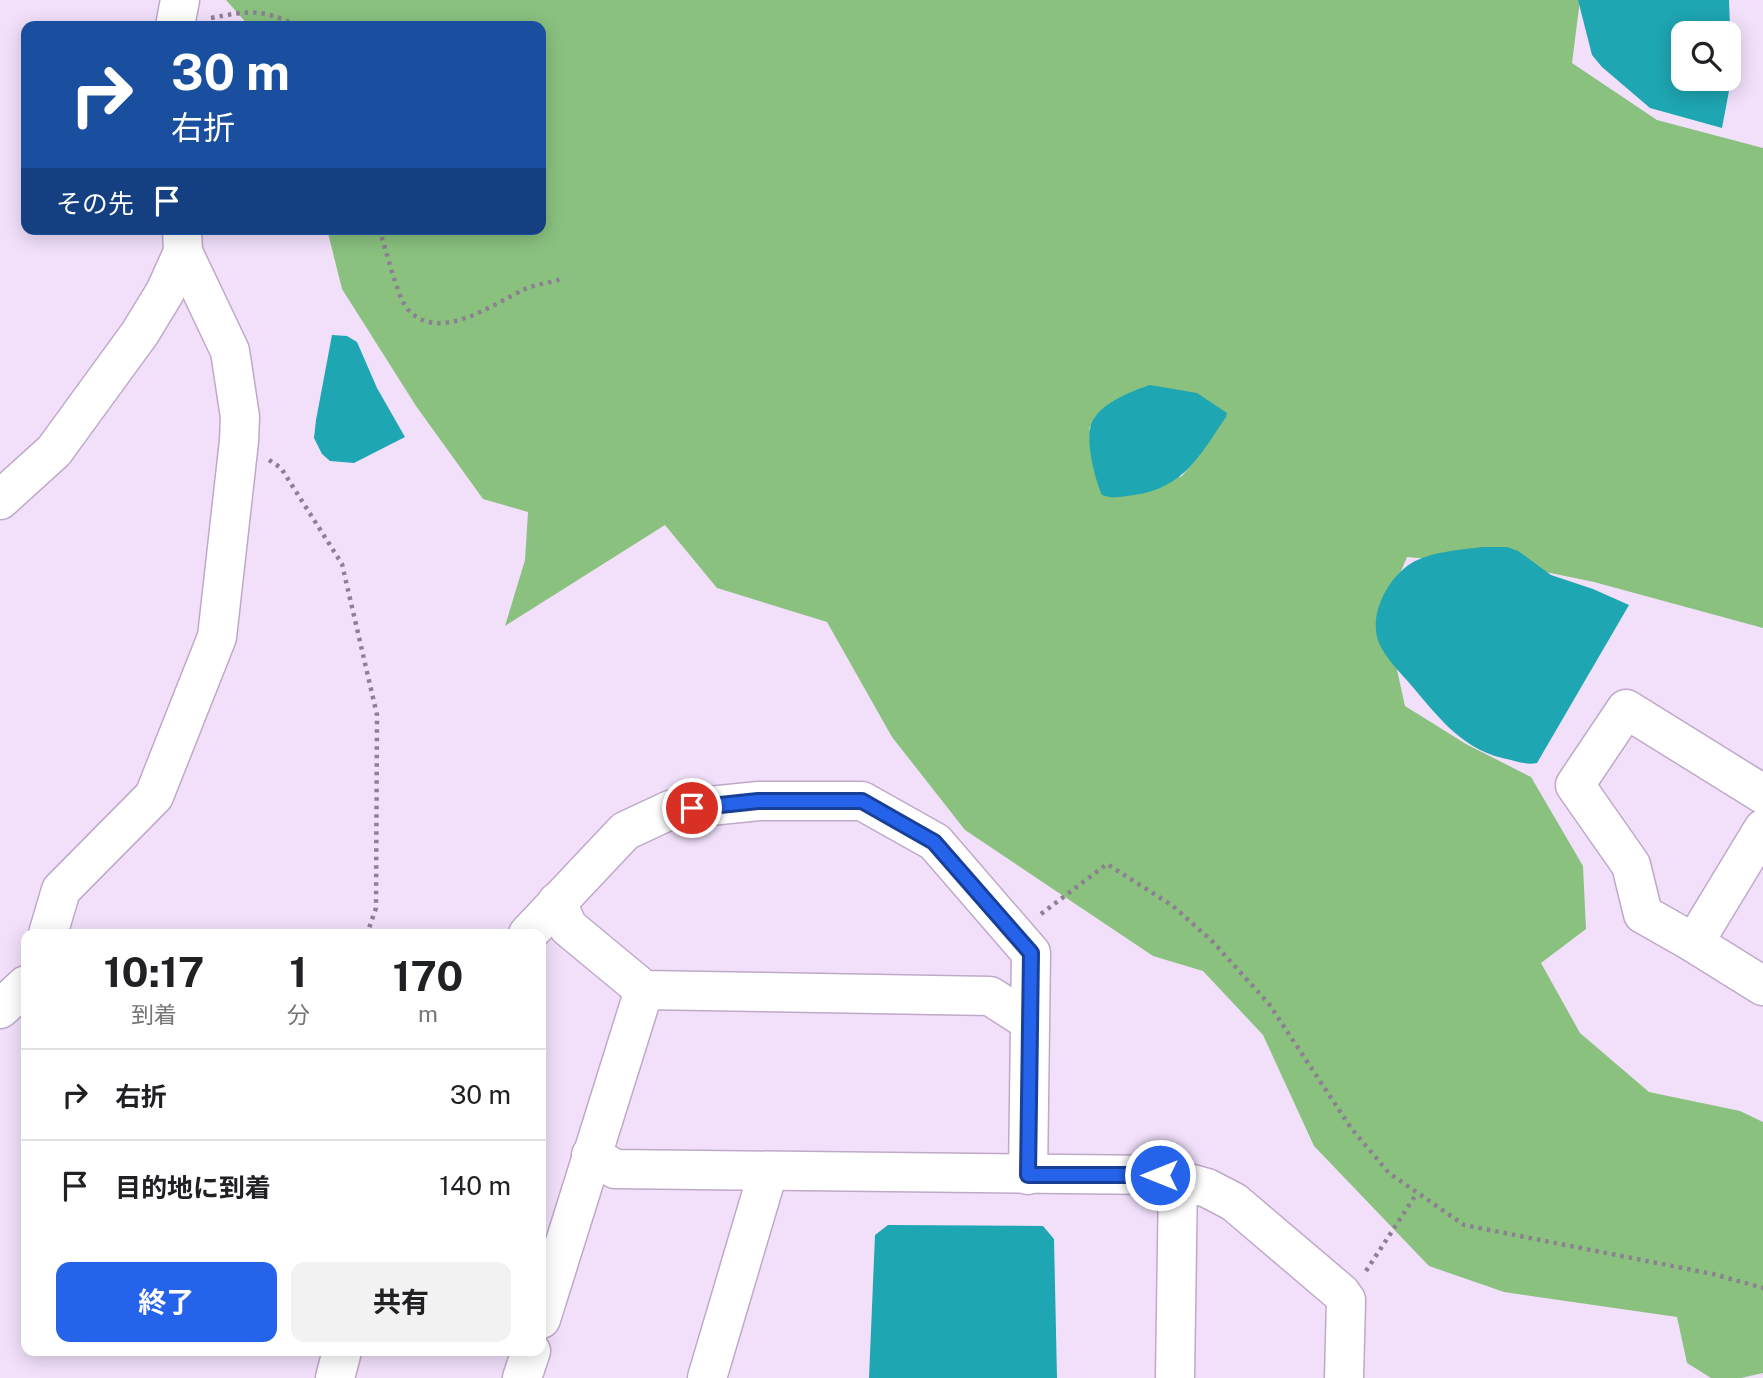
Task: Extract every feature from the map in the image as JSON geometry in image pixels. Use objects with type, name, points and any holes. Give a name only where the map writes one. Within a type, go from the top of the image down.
[{"type":"street","points":[[49,929],[61,890],[154,796],[217,637],[240,417],[230,351],[183,241]]},
{"type":"street","points":[[0,500],[54,451],[140,333],[166,292],[183,241]]},
{"type":"street","points":[[1763,794],[1626,709],[1575,785],[1631,865],[1643,914],[1763,986]]},
{"type":"street","points":[[533,929],[625,831],[670,810],[758,801],[862,801],[934,842],[1031,953],[1028,1175]]},
{"type":"street","points":[[1694,943],[1763,830]]},
{"type":"street","points":[[557,902],[568,927],[644,989],[990,996],[1029,1021]]},
{"type":"street","points":[[546,1303],[644,989]]},
{"type":"street","points":[[0,1009],[21,990]]},
{"type":"street","points":[[592,1156],[615,1169],[1160,1175],[1178,1179],[1207,1188],[1234,1202],[1341,1293],[1346,1300],[1344,1378]]},
{"type":"street","points":[[707,1378],[768,1172]]},
{"type":"street","points":[[1175,1378],[1178,1179]]},
{"type":"street","points":[[335,1378],[341,1356]]},
{"type":"street","points":[[522,1378],[529,1356]]},
{"type":"path","points":[[187,15],[248,10],[286,21]]},
{"type":"path","points":[[381,235],[404,304],[417,319],[442,322],[463,318],[488,310],[526,289],[561,279]]},
{"type":"path","points":[[239,441],[281,468],[342,564],[377,715],[376,908],[369,929]]},
{"type":"path","points":[[1015,933],[1107,864],[1173,906],[1213,942],[1269,1004],[1351,1128],[1381,1164],[1389,1173],[1464,1225],[1713,1274],[1763,1288]]},
{"type":"path","points":[[1346,1300],[1418,1193]]},
{"type":"green space","points":[[226,0],[1580,0],[1572,63],[1657,120],[1763,148],[1763,628],[1594,582],[1521,567],[1407,557],[1384,611],[1405,706],[1466,744],[1531,777],[1583,866],[1586,929],[1541,963],[1580,1033],[1649,1092],[1740,1111],[1763,1122],[1763,1373],[1741,1378],[1711,1378],[1687,1363],[1677,1317],[1504,1292],[1429,1266],[1314,1146],[1263,1035],[1203,971],[1153,956],[965,830],[892,737],[827,622],[717,588],[665,525],[505,626],[525,560],[528,512],[483,499],[416,406],[342,289],[328,235],[546,235],[546,21],[245,21]],"holes":[[[1105,408],[1227,413],[1181,477],[1089,429],[1095,417]]]},
{"type":"water","points":[[1578,0],[1729,0],[1730,21],[1671,21],[1671,91],[1729,91],[1722,128],[1650,108],[1602,67],[1592,55]]},
{"type":"water","points":[[332,335],[347,336],[357,342],[377,388],[405,437],[354,463],[330,461],[322,454],[314,438]]},
{"type":"water","points":[[1150,385],[1197,393],[1227,413],[1226,417],[1199,457],[1166,485],[1125,496],[1102,495],[1091,454],[1089,436],[1093,421],[1098,413],[1114,401]]},
{"type":"water","points":[[1483,547],[1507,547],[1518,551],[1551,575],[1629,605],[1537,763],[1530,764],[1494,756],[1466,742],[1433,710],[1389,660],[1376,632],[1376,620],[1383,596],[1389,585],[1406,567],[1431,555]]},
{"type":"water","points":[[888,1225],[1043,1226],[1054,1239],[1057,1378],[869,1378],[875,1235]]},
{"type":"route","points":[[692,808],[758,801],[862,801],[934,842],[1031,953],[1028,1175],[1160,1175]]}]
